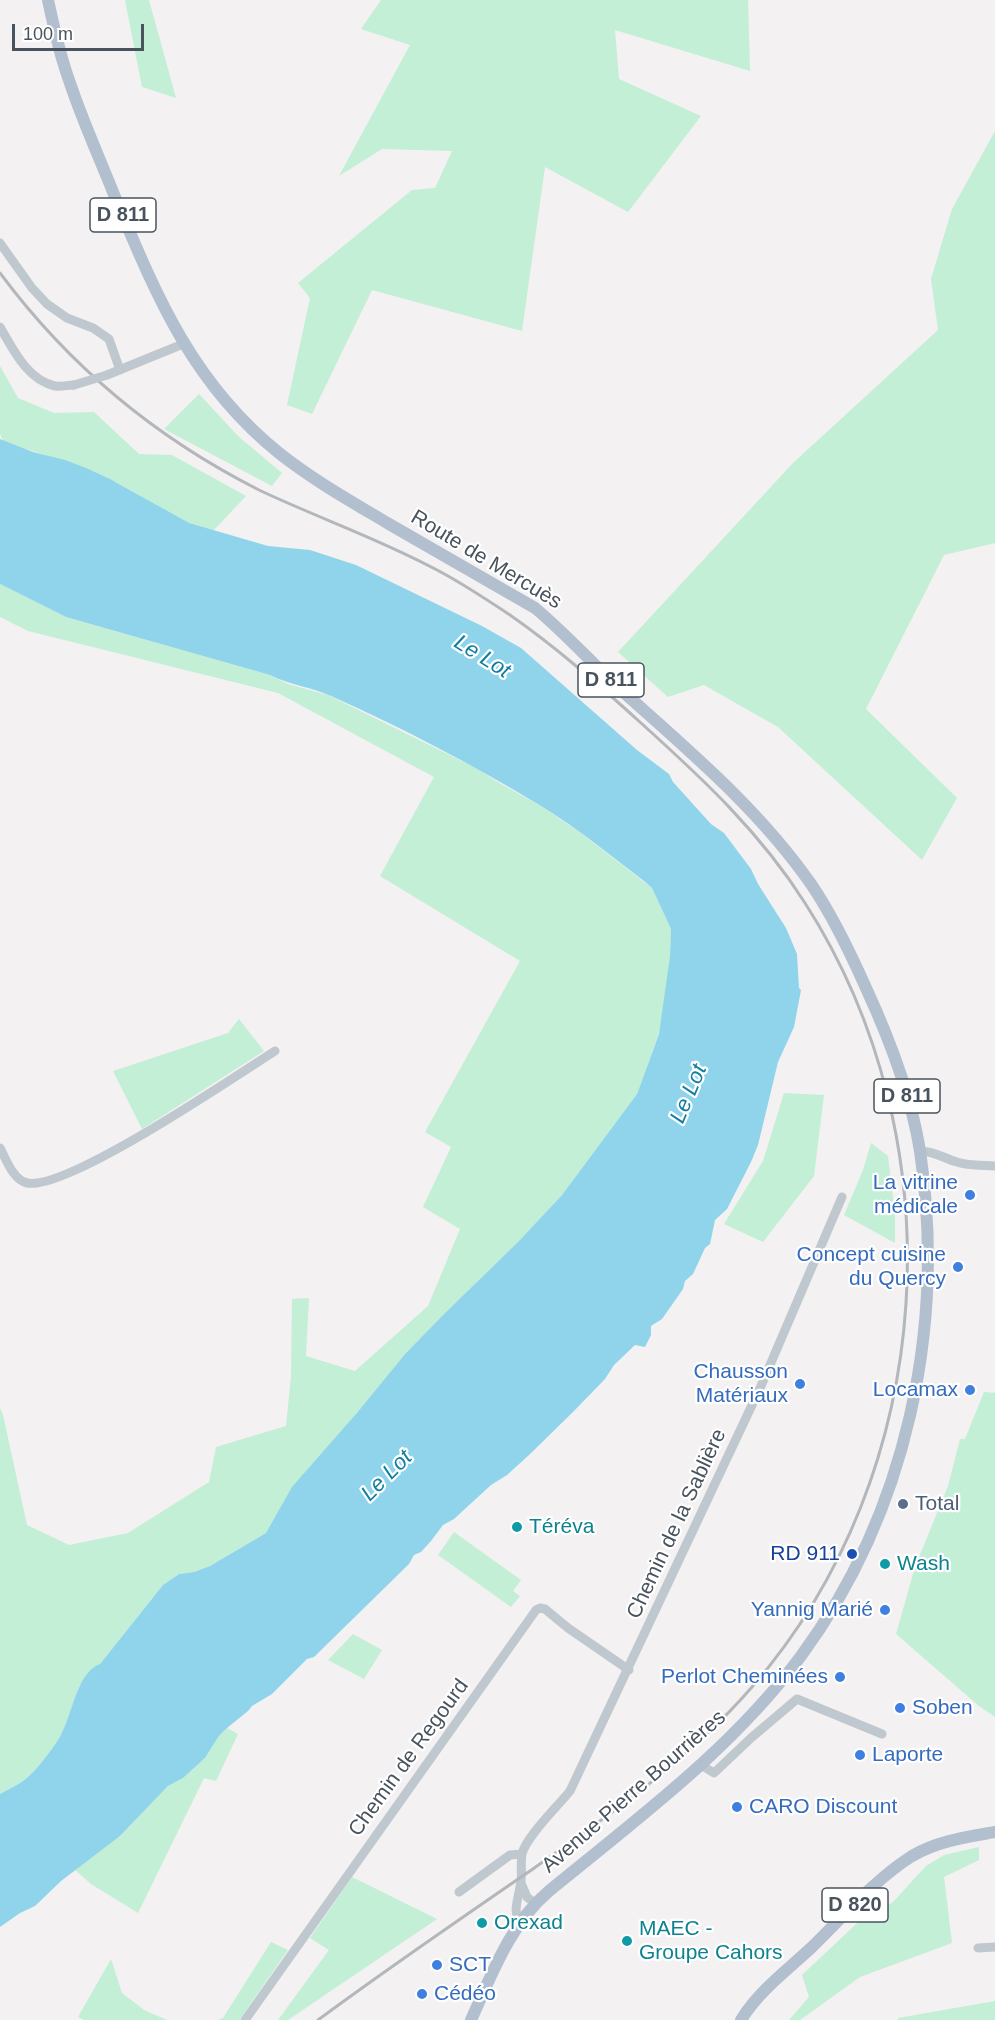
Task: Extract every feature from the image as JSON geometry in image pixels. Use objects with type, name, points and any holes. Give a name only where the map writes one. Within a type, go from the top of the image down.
[{"type":"main road","name":"Route de Mercuès","points":[[48,0],[69,82],[134,242],[183,344],[224,399],[253,430],[279,453],[321,484],[535,608],[736,794],[766,826],[813,887],[856,966],[890,1041],[908,1098],[920,1152]]},
{"type":"main road","name":"Avenue Pierre Bourrières","points":[[471,2020],[519,1923],[534,1903],[701,1765],[743,1724],[802,1654],[853,1574],[887,1493],[911,1416],[927,1317],[927,1222],[920,1152]]},
{"type":"main road","name":"D 820","points":[[741,2020],[770,1987],[886,1875],[913,1856],[933,1846],[995,1832]]},
{"type":"street","points":[[0,243],[32,288],[47,304],[67,318],[93,328],[109,339],[120,370]]},
{"type":"street","points":[[0,327],[25,368],[56,386],[74,385],[107,375],[183,344]]},
{"type":"street","points":[[0,1148],[19,1178],[28,1183],[44,1181],[80,1169],[117,1150],[275,1051]]},
{"type":"street","points":[[920,1152],[931,1151],[956,1162],[995,1166]]},
{"type":"street","name":"Chemin de la Sablière","points":[[522,1854],[528,1841],[570,1791],[629,1670],[761,1386],[842,1197]]},
{"type":"street","name":"Chemin de Regourd","points":[[245,2020],[536,1610],[545,1609],[576,1634],[629,1670]]},
{"type":"street","points":[[701,1765],[714,1773],[797,1699],[882,1734]]},
{"type":"street","points":[[459,1892],[510,1855],[522,1854],[521,1883],[515,1909],[519,1923]]},
{"type":"street","points":[[521,1883],[527,1897],[534,1903]]},
{"type":"street","points":[[978,1948],[995,1947]]},
{"type":"green space","points":[[125,0],[149,0],[176,98],[142,87]]},
{"type":"green space","points":[[381,0],[748,0],[750,71],[615,30],[619,79],[701,116],[628,212],[545,167],[522,331],[372,290],[312,414],[287,405],[310,298],[298,283],[412,190],[435,188],[452,151],[382,149],[339,176],[410,45],[361,29]]},
{"type":"green space","points":[[995,131],[995,543],[944,555],[866,709],[957,798],[922,860],[778,727],[704,685],[668,697],[618,652],[793,463],[938,330],[931,279],[952,209]]},
{"type":"green space","points":[[0,366],[18,398],[54,413],[94,412],[139,454],[172,455],[246,496],[213,531],[187,523],[94,472],[3,441],[0,434]]},
{"type":"green space","points":[[199,394],[239,437],[282,473],[272,486],[164,429]]},
{"type":"green space","points":[[0,584],[66,617],[270,675],[288,684],[328,695],[476,768],[541,806],[578,831],[652,888],[671,929],[664,1008],[659,1033],[637,1094],[562,1195],[405,1354],[356,1414],[266,1533],[210,1566],[194,1572],[179,1574],[163,1585],[100,1664],[85,1677],[79,1687],[63,1732],[48,1755],[28,1777],[0,1794],[0,1408],[27,1525],[69,1545],[128,1533],[209,1482],[216,1447],[286,1426],[291,1376],[292,1299],[309,1298],[306,1356],[355,1371],[428,1306],[460,1229],[423,1207],[451,1147],[425,1132],[520,961],[380,876],[434,777],[278,693],[28,631],[0,617]]},
{"type":"green space","points":[[239,1019],[264,1051],[142,1129],[113,1071],[228,1033]]},
{"type":"green space","points":[[784,1093],[824,1095],[814,1176],[763,1242],[724,1224],[763,1161]]},
{"type":"green space","points":[[871,1143],[888,1156],[895,1216],[895,1243],[844,1215],[863,1170]]},
{"type":"green space","points":[[984,1392],[995,1393],[995,1717],[979,1706],[896,1634],[915,1567],[948,1486],[960,1439],[965,1439]]},
{"type":"green space","points":[[454,1532],[521,1580],[513,1591],[520,1596],[511,1607],[438,1555]]},
{"type":"green space","points":[[353,1634],[382,1650],[364,1679],[328,1660]]},
{"type":"green space","points":[[227,1728],[238,1734],[216,1781],[204,1778],[138,1913],[91,1884],[74,1869],[120,1836],[168,1786],[183,1778],[205,1758]]},
{"type":"green space","points":[[979,1847],[979,1860],[944,1877],[952,1943],[860,1977],[800,2020],[789,2020],[809,1997],[802,1975],[870,1911],[892,1903],[926,1866],[944,1855]]},
{"type":"green space","points":[[352,1877],[437,1919],[288,2020],[278,2020],[329,1950],[310,1938]]},
{"type":"green space","points":[[271,1942],[288,1950],[239,2020],[218,2020],[223,2018]]},
{"type":"green space","points":[[111,1959],[122,1993],[144,2010],[167,2020],[84,2020],[78,2017]]},
{"type":"green space","points":[[995,2001],[995,2020],[898,2020],[898,2018]]},
{"type":"water","name":"Le Lot","points":[[0,439],[86,468],[189,523],[268,546],[310,550],[356,565],[482,626],[521,648],[637,750],[669,774],[673,782],[711,824],[724,833],[751,869],[786,928],[797,954],[801,990],[794,1027],[778,1062],[758,1145],[751,1162],[727,1209],[715,1220],[710,1244],[705,1248],[693,1274],[685,1281],[683,1289],[662,1319],[651,1326],[651,1335],[645,1347],[635,1345],[614,1365],[605,1379],[529,1455],[507,1475],[491,1485],[454,1519],[443,1525],[421,1552],[414,1555],[409,1564],[314,1657],[307,1659],[272,1694],[252,1706],[227,1728],[205,1758],[183,1778],[168,1786],[120,1836],[61,1881],[35,1906],[0,1927],[0,1794],[25,1780],[44,1759],[63,1731],[85,1677],[100,1664],[163,1585],[179,1574],[194,1572],[210,1566],[266,1533],[292,1487],[405,1354],[562,1195],[637,1094],[659,1034],[670,956],[671,929],[652,888],[593,842],[554,814],[411,734],[323,693],[270,675],[66,617],[0,584]]},
{"type":"railway","points":[[0,273],[55,339],[85,369],[150,423],[221,470],[259,490],[393,548],[474,591],[561,653],[664,744],[750,830],[788,877],[805,903],[854,996],[888,1096],[905,1199],[906,1304],[891,1407],[861,1507],[814,1601],[752,1687],[674,1764],[587,1831],[318,2020]]},
{"type":"place","name":"La vitrine médicale","points":[[970,1195]]},
{"type":"place","name":"Concept cuisine du Quercy","points":[[958,1267]]},
{"type":"place","name":"Chausson Matériaux","points":[[800,1384]]},
{"type":"place","name":"Locamax","points":[[970,1390]]},
{"type":"place","name":"Total","points":[[903,1504]]},
{"type":"place","name":"Téréva","points":[[517,1527]]},
{"type":"place","name":"RD 911","points":[[852,1554]]},
{"type":"place","name":"Wash","points":[[885,1564]]},
{"type":"place","name":"Yannig Marié","points":[[885,1610]]},
{"type":"place","name":"Perlot Cheminées","points":[[840,1677]]},
{"type":"place","name":"Soben","points":[[900,1708]]},
{"type":"place","name":"Laporte","points":[[860,1755]]},
{"type":"place","name":"CARO Discount","points":[[737,1807]]},
{"type":"place","name":"Orexad","points":[[482,1923]]},
{"type":"place","name":"MAEC - Groupe Cahors","points":[[627,1941]]},
{"type":"place","name":"SCT","points":[[437,1965]]},
{"type":"place","name":"Cédéo","points":[[422,1994]]}]
